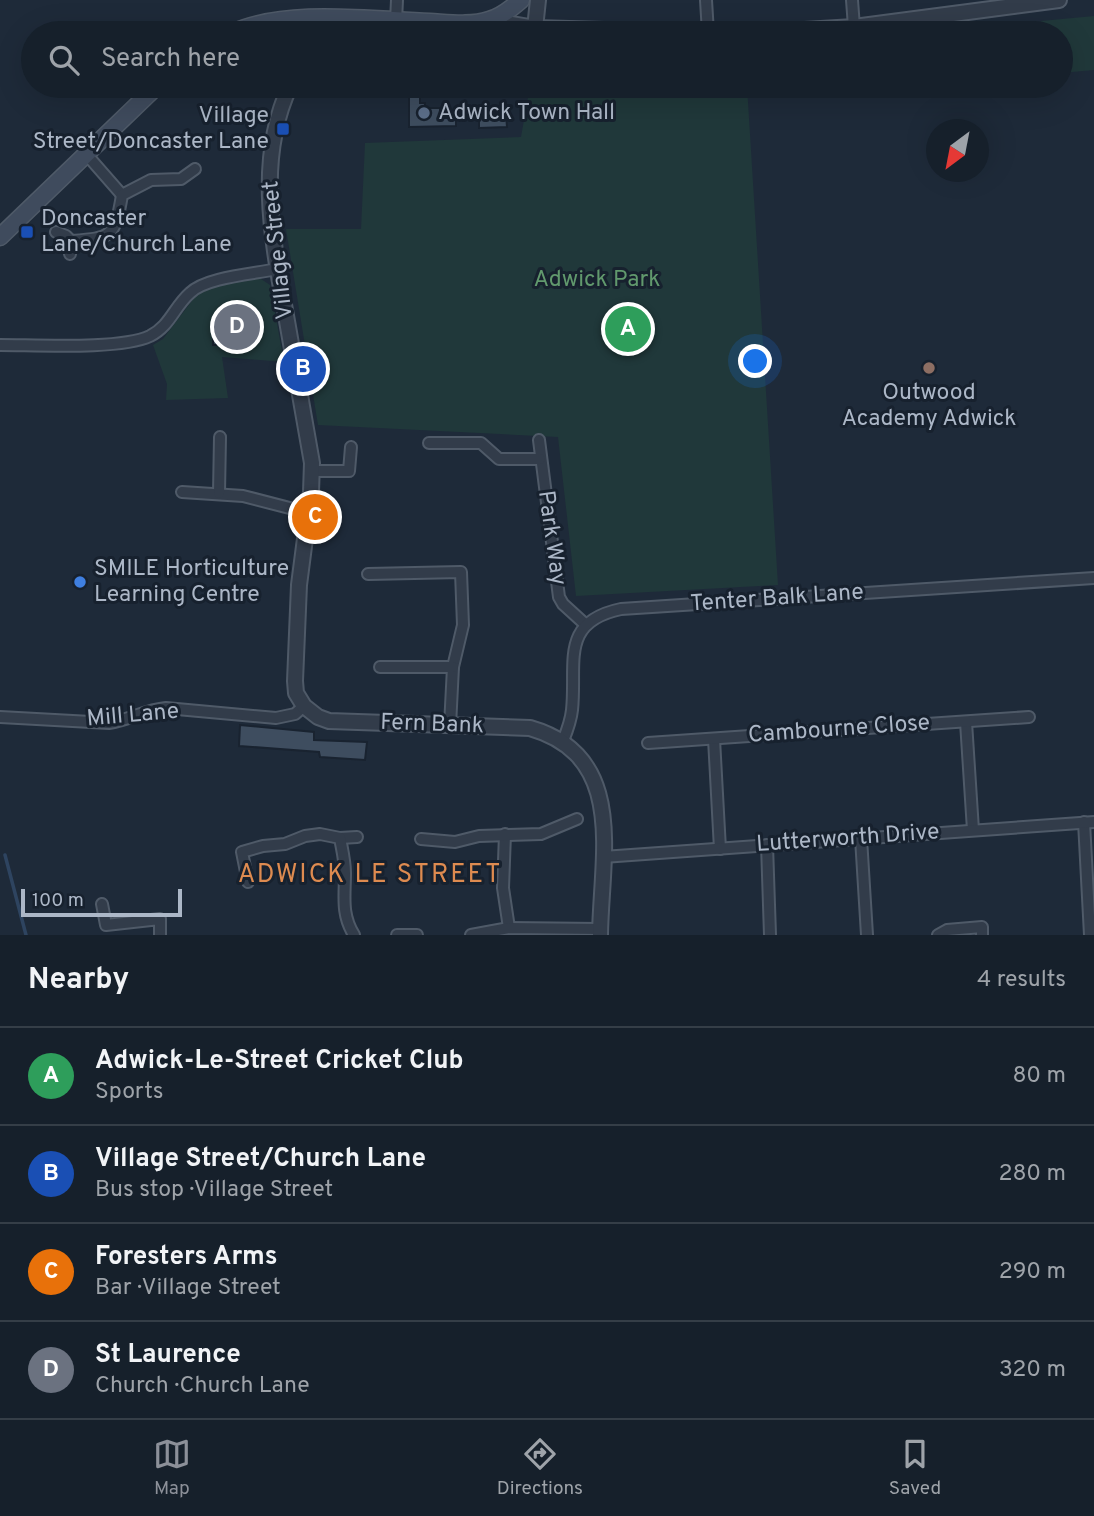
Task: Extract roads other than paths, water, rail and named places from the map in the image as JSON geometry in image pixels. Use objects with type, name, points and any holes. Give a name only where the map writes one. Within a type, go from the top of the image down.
[{"type":"main road","points":[[479,21],[489,20],[511,9],[520,0]]},
{"type":"main road","points":[[333,21],[348,18],[396,21]]},
{"type":"main road","points":[[0,237],[145,98]]},
{"type":"street","points":[[396,21],[397,0]]},
{"type":"street","points":[[536,21],[538,0]]},
{"type":"street","points":[[706,0],[707,21]]},
{"type":"street","points":[[852,0],[854,21]]},
{"type":"street","points":[[894,21],[1014,3],[1059,0]]},
{"type":"street","points":[[489,20],[495,21]]},
{"type":"street","name":"Village Street","points":[[286,98],[271,163],[271,217],[277,269],[312,471],[309,513],[301,558],[294,667],[296,693],[304,706]]},
{"type":"street","points":[[87,155],[122,195]]},
{"type":"street","points":[[56,233],[71,241],[103,239],[108,236],[116,221],[122,195],[151,180],[181,179],[195,169]]},
{"type":"street","points":[[70,254],[71,241]]},
{"type":"street","points":[[0,345],[116,343],[141,339],[169,323],[190,292],[198,287],[277,269]]},
{"type":"street","points":[[219,493],[220,437]]},
{"type":"street","name":"Park Way","points":[[539,440],[559,597],[586,625]]},
{"type":"street","points":[[429,443],[481,443],[499,459],[540,460]]},
{"type":"street","points":[[312,471],[349,471],[351,447]]},
{"type":"street","points":[[182,492],[254,498],[290,510],[309,513]]},
{"type":"street","points":[[368,573],[461,572],[463,625],[453,667],[450,726]]},
{"type":"street","name":"Tenter Balk Lane","points":[[586,625],[605,612],[621,609],[1094,579]]},
{"type":"street","points":[[471,935],[509,928],[600,932],[603,857],[599,791],[585,763],[562,741],[572,713],[574,645],[586,625]]},
{"type":"street","points":[[380,667],[453,667]]},
{"type":"street","name":"Mill Lane","points":[[0,717],[109,723],[150,709],[166,708],[276,718],[295,714],[304,706]]},
{"type":"street","name":"Fern Bank","points":[[304,706],[317,717],[329,721],[530,728],[548,733],[562,741]]},
{"type":"street","name":"Cambourne Close","points":[[648,743],[1029,717]]},
{"type":"street","points":[[966,722],[973,830]]},
{"type":"street","points":[[714,739],[720,849]]},
{"type":"street","points":[[421,839],[455,842],[479,836],[541,834],[577,819]]},
{"type":"street","points":[[1089,822],[1090,935]]},
{"type":"street","name":"Lutterworth Drive","points":[[603,857],[1089,822]]},
{"type":"street","points":[[248,882],[242,852],[320,834],[340,838],[357,837]]},
{"type":"street","points":[[505,834],[503,888],[509,928]]},
{"type":"street","points":[[340,838],[345,872],[344,911],[354,935]]},
{"type":"street","points":[[860,838],[867,935]]},
{"type":"street","points":[[767,845],[770,935]]},
{"type":"street","points":[[102,904],[106,925],[160,919],[160,935]]},
{"type":"street","points":[[939,935],[947,930],[982,927],[982,935]]},
{"type":"street","points":[[397,935],[417,935]]},
{"type":"waterway","points":[[5,855],[26,935]]},
{"type":"place","name":"Adwick Town Hall","points":[[424,113]]},
{"type":"place","name":"Village Street/Doncaster Lane","points":[[283,129]]},
{"type":"place","name":"Doncaster Lane/Church Lane","points":[[27,232]]},
{"type":"place","name":"St Laurence","points":[[237,327]]},
{"type":"place","name":"Adwick-Le-Street Cricket Club","points":[[628,329]]},
{"type":"place","name":"Outwood Academy Adwick","points":[[929,368]]},
{"type":"place","name":"Village Street/Church Lane","points":[[303,369]]},
{"type":"place","name":"Foresters Arms","points":[[315,517]]},
{"type":"place","name":"SMILE Horticulture Learning Centre","points":[[80,582]]},
{"type":"district","name":"ADWICK LE STREET","points":[[370,875]]},
{"type":"park label","name":"Adwick Park","points":[[597,280]]}]
